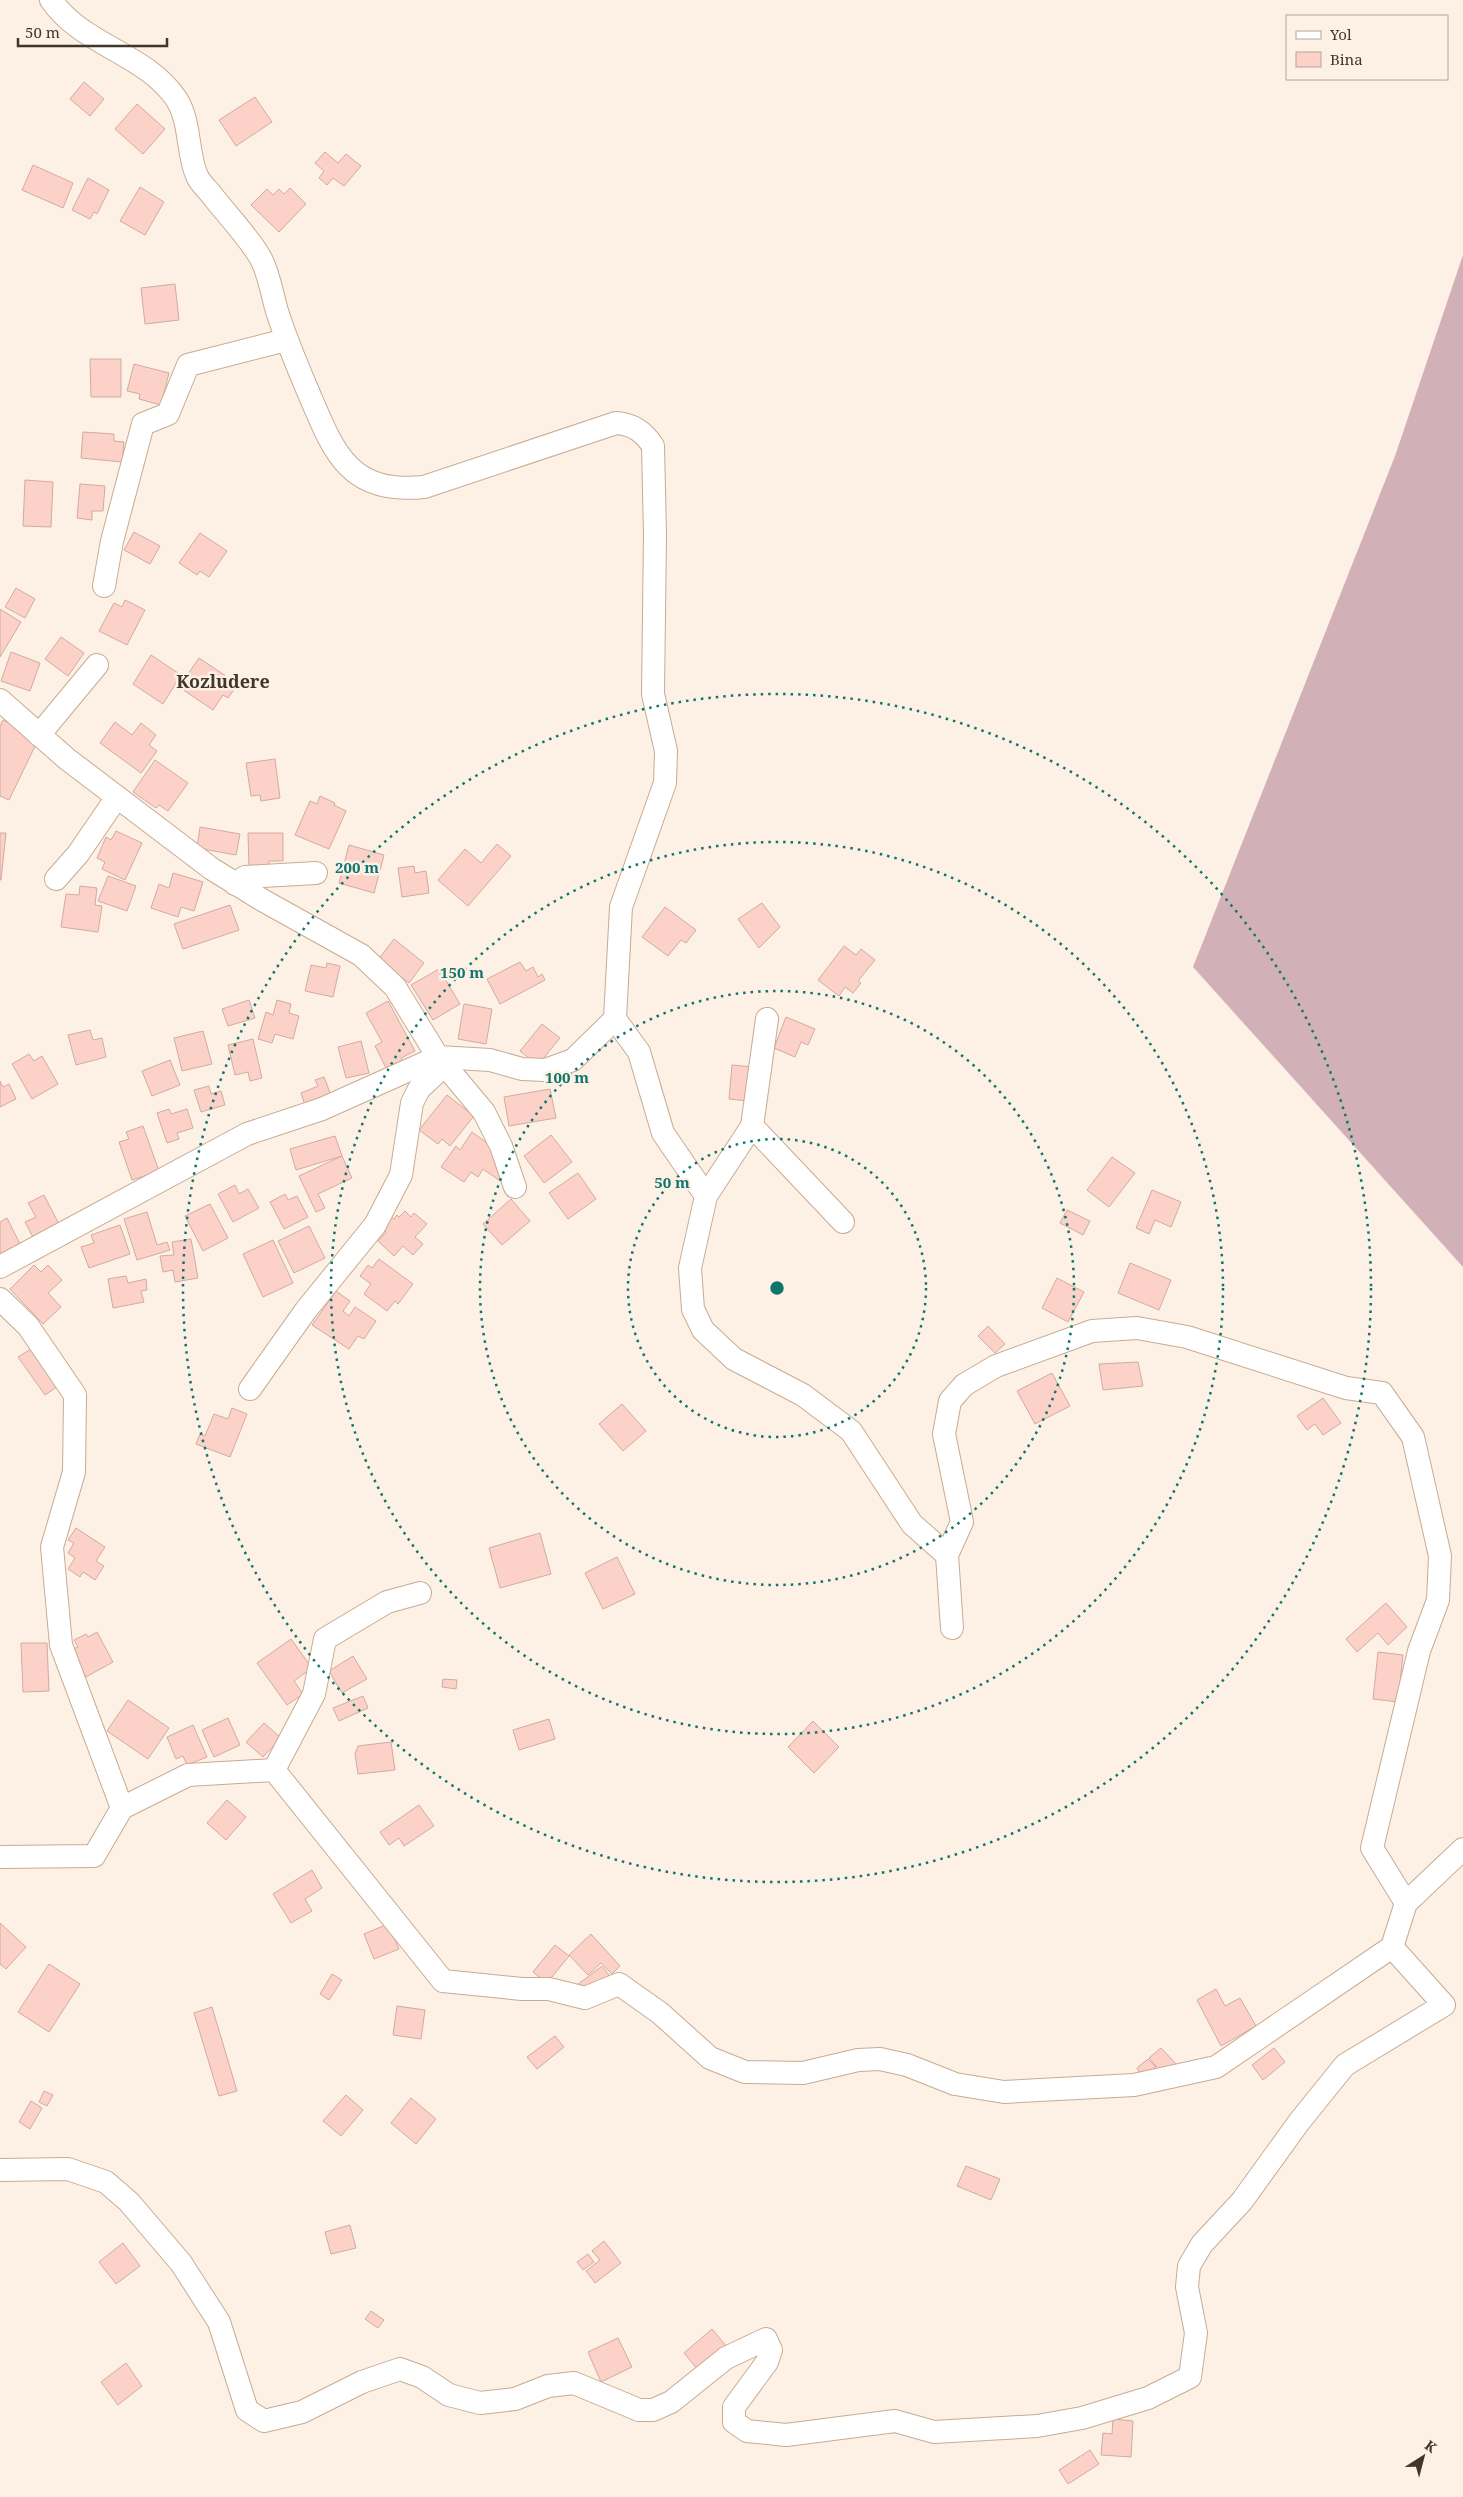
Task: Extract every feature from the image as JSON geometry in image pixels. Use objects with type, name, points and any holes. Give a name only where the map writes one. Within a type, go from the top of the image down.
[{"type":"street","points":[[51,0],[75,24],[102,44],[146,68],[165,84],[178,102],[188,128],[198,176],[261,258],[286,340],[332,447],[358,475],[376,484],[400,489],[424,486],[616,423],[628,424],[638,429],[653,446],[655,486],[653,694],[666,751],[665,783],[621,907],[615,1019],[638,1052],[663,1133],[706,1196]]},
{"type":"street","points":[[104,586],[112,541],[143,424],[168,414],[188,365],[286,340]]},
{"type":"street","points":[[39,735],[97,665]]},
{"type":"street","points":[[0,700],[67,759],[212,869],[361,955],[395,987],[441,1061],[484,1112],[502,1146],[515,1187]]},
{"type":"street","points":[[56,879],[78,854],[117,797]]},
{"type":"street","points":[[236,884],[245,877],[316,873]]},
{"type":"street","points":[[767,1018],[752,1126],[706,1196],[690,1268],[693,1309],[702,1330],[734,1360],[803,1395],[851,1431],[912,1524],[947,1555]]},
{"type":"street","points":[[0,1267],[247,1134],[322,1110],[441,1061],[490,1060],[522,1070],[545,1070],[573,1060],[615,1019]]},
{"type":"street","points":[[250,1389],[306,1310],[375,1225],[401,1175],[412,1103],[419,1089],[441,1061]]},
{"type":"street","points":[[752,1126],[843,1222]]},
{"type":"street","points":[[0,1299],[28,1326],[76,1396],[74,1472],[52,1547],[61,1645],[122,1808]]},
{"type":"street","points":[[952,1628],[947,1555],[962,1522],[944,1434],[950,1401],[964,1385],[996,1366],[1092,1331],[1136,1328],[1187,1337],[1346,1388],[1382,1393],[1413,1437],[1440,1556],[1438,1600],[1419,1651],[1372,1848],[1406,1903]]},
{"type":"street","points":[[274,1770],[314,1694],[325,1639],[387,1602],[420,1593]]},
{"type":"street","points":[[0,1857],[94,1856],[122,1808],[188,1775],[274,1770]]},
{"type":"street","points":[[274,1770],[443,1980],[522,1989],[549,1989],[585,1998],[620,1984],[660,2014],[710,2058],[746,2072],[803,2073],[858,2060],[880,2059],[907,2065],[955,2084],[1004,2092],[1134,2085],[1216,2067],[1392,1947],[1406,1903],[1463,1849]]},
{"type":"street","points":[[0,2170],[68,2169],[106,2182],[129,2202],[181,2263],[219,2322],[247,2410],[264,2421],[302,2412],[362,2382],[400,2369],[422,2377],[449,2395],[480,2403],[515,2399],[548,2386],[574,2384],[639,2410],[653,2410],[671,2402],[726,2358],[766,2339],[771,2350],[767,2362],[734,2407],[734,2422],[747,2431],[786,2435],[895,2421],[934,2432],[1037,2426],[1082,2418],[1148,2398],[1190,2378],[1196,2333],[1187,2287],[1189,2266],[1202,2244],[1242,2200],[1299,2122],[1345,2065],[1444,2005],[1392,1947]]},
{"type":"shaded area","points":[[1463,255],[1463,1267],[1193,967],[1395,456]]},
{"type":"building","points":[[84,82],[104,99],[90,116],[70,99]]},
{"type":"building","points":[[255,97],[272,122],[236,146],[219,120]]},
{"type":"building","points":[[137,104],[165,129],[143,154],[115,129]]},
{"type":"building","points":[[325,152],[338,163],[346,154],[361,166],[344,186],[333,178],[327,185],[319,178],[324,171],[315,163]]},
{"type":"building","points":[[33,165],[73,183],[63,208],[22,190]]},
{"type":"building","points":[[88,178],[109,190],[97,214],[94,212],[90,219],[72,210]]},
{"type":"building","points":[[140,187],[164,202],[145,235],[120,221]]},
{"type":"building","points":[[290,188],[306,204],[279,232],[251,205],[267,189],[273,195],[279,189],[284,194]]},
{"type":"building","points":[[175,284],[179,320],[145,324],[141,288]]},
{"type":"building","points":[[90,359],[121,359],[121,397],[91,397]]},
{"type":"building","points":[[134,364],[169,373],[161,405],[139,399],[140,394],[127,391]]},
{"type":"building","points":[[83,432],[114,434],[114,441],[124,442],[122,462],[81,458]]},
{"type":"building","points":[[25,480],[53,482],[51,527],[23,526]]},
{"type":"building","points":[[80,484],[105,486],[103,511],[92,511],[92,520],[77,518]]},
{"type":"building","points":[[134,532],[160,546],[150,564],[124,550]]},
{"type":"building","points":[[200,533],[227,551],[209,577],[200,571],[197,575],[179,563]]},
{"type":"building","points":[[16,588],[35,599],[25,618],[5,607]]},
{"type":"building","points":[[125,600],[145,610],[127,645],[99,631],[114,603],[122,607]]},
{"type":"building","points":[[0,609],[21,622],[0,657]]},
{"type":"building","points":[[61,637],[84,653],[68,676],[45,659]]},
{"type":"building","points":[[11,652],[40,663],[30,691],[1,681]]},
{"type":"building","points":[[151,655],[181,675],[163,704],[133,684]]},
{"type":"building","points":[[199,658],[238,684],[228,698],[223,695],[213,710],[179,687]]},
{"type":"building","points":[[3,720],[39,738],[9,800],[0,796],[0,726]]},
{"type":"building","points":[[115,722],[132,735],[141,723],[156,735],[149,745],[157,751],[141,773],[100,743]]},
{"type":"building","points":[[275,759],[280,798],[261,801],[260,795],[251,796],[246,763]]},
{"type":"building","points":[[155,760],[188,783],[168,811],[159,805],[156,808],[133,792]]},
{"type":"building","points":[[320,796],[346,811],[329,849],[295,835],[310,801],[317,804]]},
{"type":"building","points":[[200,827],[240,834],[236,855],[197,848]]},
{"type":"building","points":[[116,831],[142,843],[125,880],[102,869],[105,862],[97,858],[106,837],[111,840]]},
{"type":"building","points":[[0,833],[6,833],[1,880],[0,880]]},
{"type":"building","points":[[248,833],[283,833],[283,861],[269,861],[269,868],[249,868]]},
{"type":"building","points":[[497,844],[511,856],[468,906],[438,880],[465,849],[481,863]]},
{"type":"building","points":[[349,845],[384,855],[374,893],[339,883]]},
{"type":"building","points":[[414,866],[415,873],[426,871],[429,893],[402,897],[398,868]]},
{"type":"building","points":[[173,873],[203,882],[194,911],[181,907],[178,917],[151,908],[159,884],[169,888]]},
{"type":"building","points":[[108,876],[136,886],[127,911],[98,901]]},
{"type":"building","points":[[80,886],[97,888],[95,905],[102,906],[98,932],[61,927],[66,894],[79,895]]},
{"type":"building","points":[[762,903],[780,927],[759,948],[738,919]]},
{"type":"building","points":[[230,905],[239,930],[183,949],[174,924]]},
{"type":"building","points":[[665,907],[696,930],[686,943],[681,940],[668,956],[642,937]]},
{"type":"building","points":[[394,939],[424,963],[409,983],[378,960]]},
{"type":"building","points":[[844,946],[856,955],[861,949],[875,960],[858,981],[861,983],[853,993],[845,987],[839,996],[818,980]]},
{"type":"building","points":[[520,962],[526,971],[533,967],[538,977],[542,974],[545,980],[500,1004],[487,979]]},
{"type":"building","points":[[327,963],[340,966],[333,997],[305,991],[311,965],[326,968]]},
{"type":"building","points":[[439,969],[460,1004],[433,1020],[411,985]]},
{"type":"building","points":[[249,1000],[255,1018],[228,1026],[222,1009]]},
{"type":"building","points":[[277,1000],[291,1004],[289,1013],[299,1016],[293,1039],[275,1034],[272,1043],[258,1039],[266,1012],[273,1015]]},
{"type":"building","points":[[388,1001],[415,1051],[401,1058],[404,1063],[388,1072],[375,1046],[382,1042],[366,1013]]},
{"type":"building","points":[[464,1004],[492,1009],[486,1044],[458,1039]]},
{"type":"building","points":[[786,1017],[815,1029],[808,1045],[801,1042],[795,1057],[774,1048]]},
{"type":"building","points":[[542,1024],[560,1038],[538,1065],[520,1051]]},
{"type":"building","points":[[90,1030],[93,1040],[102,1038],[106,1057],[76,1065],[68,1035]]},
{"type":"building","points":[[203,1031],[212,1064],[182,1071],[174,1038]]},
{"type":"building","points":[[253,1039],[262,1078],[250,1081],[248,1072],[235,1075],[228,1045]]},
{"type":"building","points":[[361,1041],[369,1073],[346,1078],[338,1047]]},
{"type":"building","points":[[29,1054],[34,1061],[42,1056],[58,1084],[32,1099],[12,1064]]},
{"type":"building","points":[[170,1060],[180,1085],[152,1096],[142,1071]]},
{"type":"building","points":[[732,1065],[752,1067],[748,1101],[729,1099]]},
{"type":"building","points":[[324,1077],[332,1098],[306,1108],[301,1093],[318,1086],[315,1080]]},
{"type":"building","points":[[0,1081],[3,1087],[9,1084],[16,1099],[0,1107]]},
{"type":"building","points":[[209,1086],[211,1094],[221,1091],[225,1105],[201,1112],[194,1090]]},
{"type":"building","points":[[550,1089],[556,1118],[509,1126],[504,1097]]},
{"type":"building","points":[[447,1095],[474,1116],[450,1146],[442,1139],[438,1144],[419,1130]]},
{"type":"building","points":[[169,1109],[171,1114],[187,1109],[193,1128],[177,1133],[179,1139],[167,1143],[157,1113]]},
{"type":"building","points":[[143,1126],[159,1171],[132,1180],[119,1142],[129,1139],[126,1132]]},
{"type":"building","points":[[472,1132],[497,1150],[506,1185],[483,1169],[478,1177],[471,1172],[464,1182],[441,1167],[456,1146],[460,1150]]},
{"type":"building","points":[[551,1135],[572,1162],[544,1183],[524,1156]]},
{"type":"building","points":[[335,1136],[342,1156],[296,1170],[290,1149]]},
{"type":"building","points":[[342,1156],[352,1178],[318,1194],[325,1208],[316,1212],[299,1176]]},
{"type":"building","points":[[1112,1157],[1135,1173],[1109,1207],[1087,1190]]},
{"type":"building","points":[[578,1173],[596,1199],[568,1219],[549,1193]]},
{"type":"building","points":[[235,1185],[239,1194],[248,1189],[259,1208],[233,1222],[218,1194]]},
{"type":"building","points":[[1152,1190],[1181,1202],[1171,1227],[1155,1220],[1149,1234],[1136,1228]]},
{"type":"building","points":[[285,1194],[288,1200],[297,1196],[308,1217],[284,1229],[270,1202]]},
{"type":"building","points":[[44,1195],[61,1228],[35,1241],[25,1222],[36,1217],[28,1203]]},
{"type":"building","points":[[511,1199],[530,1221],[502,1245],[483,1224]]},
{"type":"building","points":[[210,1204],[228,1238],[203,1251],[185,1216]]},
{"type":"building","points":[[1067,1210],[1090,1221],[1083,1235],[1060,1223]]},
{"type":"building","points":[[405,1211],[411,1217],[414,1213],[427,1224],[415,1237],[423,1244],[413,1255],[403,1246],[394,1256],[378,1241],[386,1232],[382,1228],[391,1217],[394,1219],[397,1215],[399,1217]]},
{"type":"building","points":[[147,1212],[157,1245],[167,1242],[170,1250],[137,1260],[124,1219]]},
{"type":"building","points":[[7,1218],[22,1248],[0,1260],[0,1222]]},
{"type":"building","points":[[120,1225],[130,1254],[89,1268],[81,1247],[94,1243],[91,1235]]},
{"type":"building","points":[[309,1226],[325,1258],[294,1273],[278,1241]]},
{"type":"building","points":[[191,1239],[198,1278],[175,1282],[173,1270],[163,1272],[160,1256],[174,1255],[172,1242]]},
{"type":"building","points":[[273,1240],[293,1283],[263,1297],[243,1254]]},
{"type":"building","points":[[379,1259],[413,1284],[398,1304],[395,1301],[387,1311],[364,1294],[371,1284],[360,1276],[368,1265],[372,1268]]},
{"type":"building","points":[[1130,1263],[1171,1280],[1159,1310],[1118,1293]]},
{"type":"building","points":[[34,1265],[41,1272],[48,1265],[62,1280],[48,1293],[61,1307],[43,1324],[10,1289]]},
{"type":"building","points":[[126,1276],[128,1283],[146,1279],[147,1290],[141,1291],[144,1302],[113,1308],[108,1279]]},
{"type":"building","points":[[1057,1278],[1084,1292],[1068,1322],[1042,1308]]},
{"type":"building","points":[[336,1291],[350,1301],[343,1311],[349,1316],[355,1307],[376,1321],[364,1339],[358,1336],[349,1349],[312,1325]]},
{"type":"building","points":[[988,1326],[1005,1344],[995,1353],[978,1336]]},
{"type":"building","points":[[31,1349],[57,1387],[45,1395],[18,1357]]},
{"type":"building","points":[[1138,1362],[1143,1386],[1103,1390],[1099,1364]]},
{"type":"building","points":[[1052,1373],[1070,1406],[1035,1424],[1017,1391]]},
{"type":"building","points":[[1323,1398],[1341,1423],[1323,1435],[1315,1424],[1307,1430],[1297,1416]]},
{"type":"building","points":[[622,1404],[646,1431],[623,1451],[599,1424]]},
{"type":"building","points":[[232,1408],[247,1414],[230,1457],[196,1444],[200,1434],[205,1436],[214,1414],[228,1419]]},
{"type":"building","points":[[76,1528],[105,1547],[96,1561],[104,1566],[95,1580],[83,1572],[80,1577],[68,1569],[75,1558],[68,1553],[74,1543],[68,1540]]},
{"type":"building","points":[[540,1533],[551,1574],[500,1588],[489,1548]]},
{"type":"building","points":[[617,1557],[635,1594],[603,1609],[585,1573]]},
{"type":"building","points":[[1386,1603],[1407,1627],[1388,1645],[1378,1633],[1357,1652],[1346,1639]]},
{"type":"building","points":[[97,1632],[113,1662],[86,1677],[71,1650],[78,1647],[74,1640],[86,1634],[88,1637]]},
{"type":"building","points":[[291,1639],[312,1668],[294,1681],[303,1694],[287,1705],[257,1663]]},
{"type":"building","points":[[21,1643],[47,1643],[49,1691],[23,1692]]},
{"type":"building","points":[[1378,1652],[1403,1655],[1398,1702],[1373,1699]]},
{"type":"building","points":[[353,1656],[367,1679],[342,1693],[329,1671]]},
{"type":"building","points":[[443,1679],[457,1680],[456,1689],[442,1687]]},
{"type":"building","points":[[363,1696],[368,1708],[339,1721],[333,1708]]},
{"type":"building","points":[[128,1700],[169,1728],[148,1759],[107,1731]]},
{"type":"building","points":[[228,1718],[240,1745],[214,1757],[202,1730]]},
{"type":"building","points":[[549,1719],[555,1739],[519,1750],[513,1730]]},
{"type":"building","points":[[813,1721],[839,1747],[814,1773],[788,1747]]},
{"type":"building","points":[[264,1723],[281,1738],[263,1757],[246,1742]]},
{"type":"building","points":[[193,1725],[207,1757],[187,1765],[183,1756],[176,1759],[167,1737]]},
{"type":"building","points":[[391,1742],[395,1770],[358,1774],[355,1754],[358,1746]]},
{"type":"building","points":[[227,1800],[246,1817],[226,1840],[207,1823]]},
{"type":"building","points":[[419,1805],[434,1826],[404,1846],[399,1838],[389,1845],[380,1832]]},
{"type":"building","points":[[312,1870],[322,1888],[305,1899],[312,1911],[291,1923],[273,1894]]},
{"type":"building","points":[[0,1923],[26,1947],[6,1969],[0,1964]]},
{"type":"building","points":[[388,1924],[399,1949],[374,1959],[364,1934]]},
{"type":"building","points":[[591,1934],[620,1966],[612,1974],[601,1963],[588,1975],[569,1955]]},
{"type":"building","points":[[555,1945],[569,1956],[547,1983],[533,1972]]},
{"type":"building","points":[[49,1964],[80,1984],[49,2032],[18,2012]]},
{"type":"building","points":[[602,1966],[609,1975],[584,1994],[577,1985]]},
{"type":"building","points":[[332,1974],[342,1980],[329,2000],[320,1994]]},
{"type":"building","points":[[1216,1989],[1225,2006],[1240,1998],[1256,2026],[1221,2046],[1197,2000]]},
{"type":"building","points":[[397,2006],[425,2010],[421,2039],[393,2035]]},
{"type":"building","points":[[212,2007],[237,2091],[219,2096],[194,2013]]},
{"type":"building","points":[[555,2036],[564,2047],[537,2069],[527,2057]]},
{"type":"building","points":[[1161,2048],[1177,2065],[1165,2076],[1149,2058]]},
{"type":"building","points":[[1274,2048],[1285,2062],[1263,2080],[1252,2065]]},
{"type":"building","points":[[1148,2059],[1156,2067],[1142,2077],[1137,2068]]},
{"type":"building","points":[[44,2091],[53,2095],[47,2106],[39,2102]]},
{"type":"building","points":[[346,2095],[363,2110],[341,2136],[323,2121]]},
{"type":"building","points":[[411,2098],[436,2119],[416,2144],[391,2123]]},
{"type":"building","points":[[31,2101],[42,2108],[30,2129],[19,2122]]},
{"type":"building","points":[[966,2166],[1000,2179],[991,2200],[957,2186]]},
{"type":"building","points":[[350,2225],[356,2248],[331,2254],[325,2232]]},
{"type":"building","points":[[604,2241],[621,2263],[595,2283],[586,2271],[600,2260],[592,2251]]},
{"type":"building","points":[[123,2243],[140,2266],[116,2284],[99,2262]]},
{"type":"building","points":[[588,2254],[594,2262],[583,2270],[577,2262]]},
{"type":"building","points":[[371,2311],[384,2320],[378,2328],[365,2319]]},
{"type":"building","points":[[712,2329],[727,2347],[699,2371],[684,2353]]},
{"type":"building","points":[[618,2338],[632,2367],[601,2382],[588,2352]]},
{"type":"building","points":[[126,2363],[142,2386],[118,2405],[101,2382]]},
{"type":"building","points":[[1113,2419],[1133,2421],[1131,2457],[1101,2455],[1103,2433],[1112,2434]]},
{"type":"building","points":[[1090,2450],[1099,2464],[1068,2484],[1059,2470]]},
{"type":"district","name":"Kozludere","points":[[223,681]]}]
